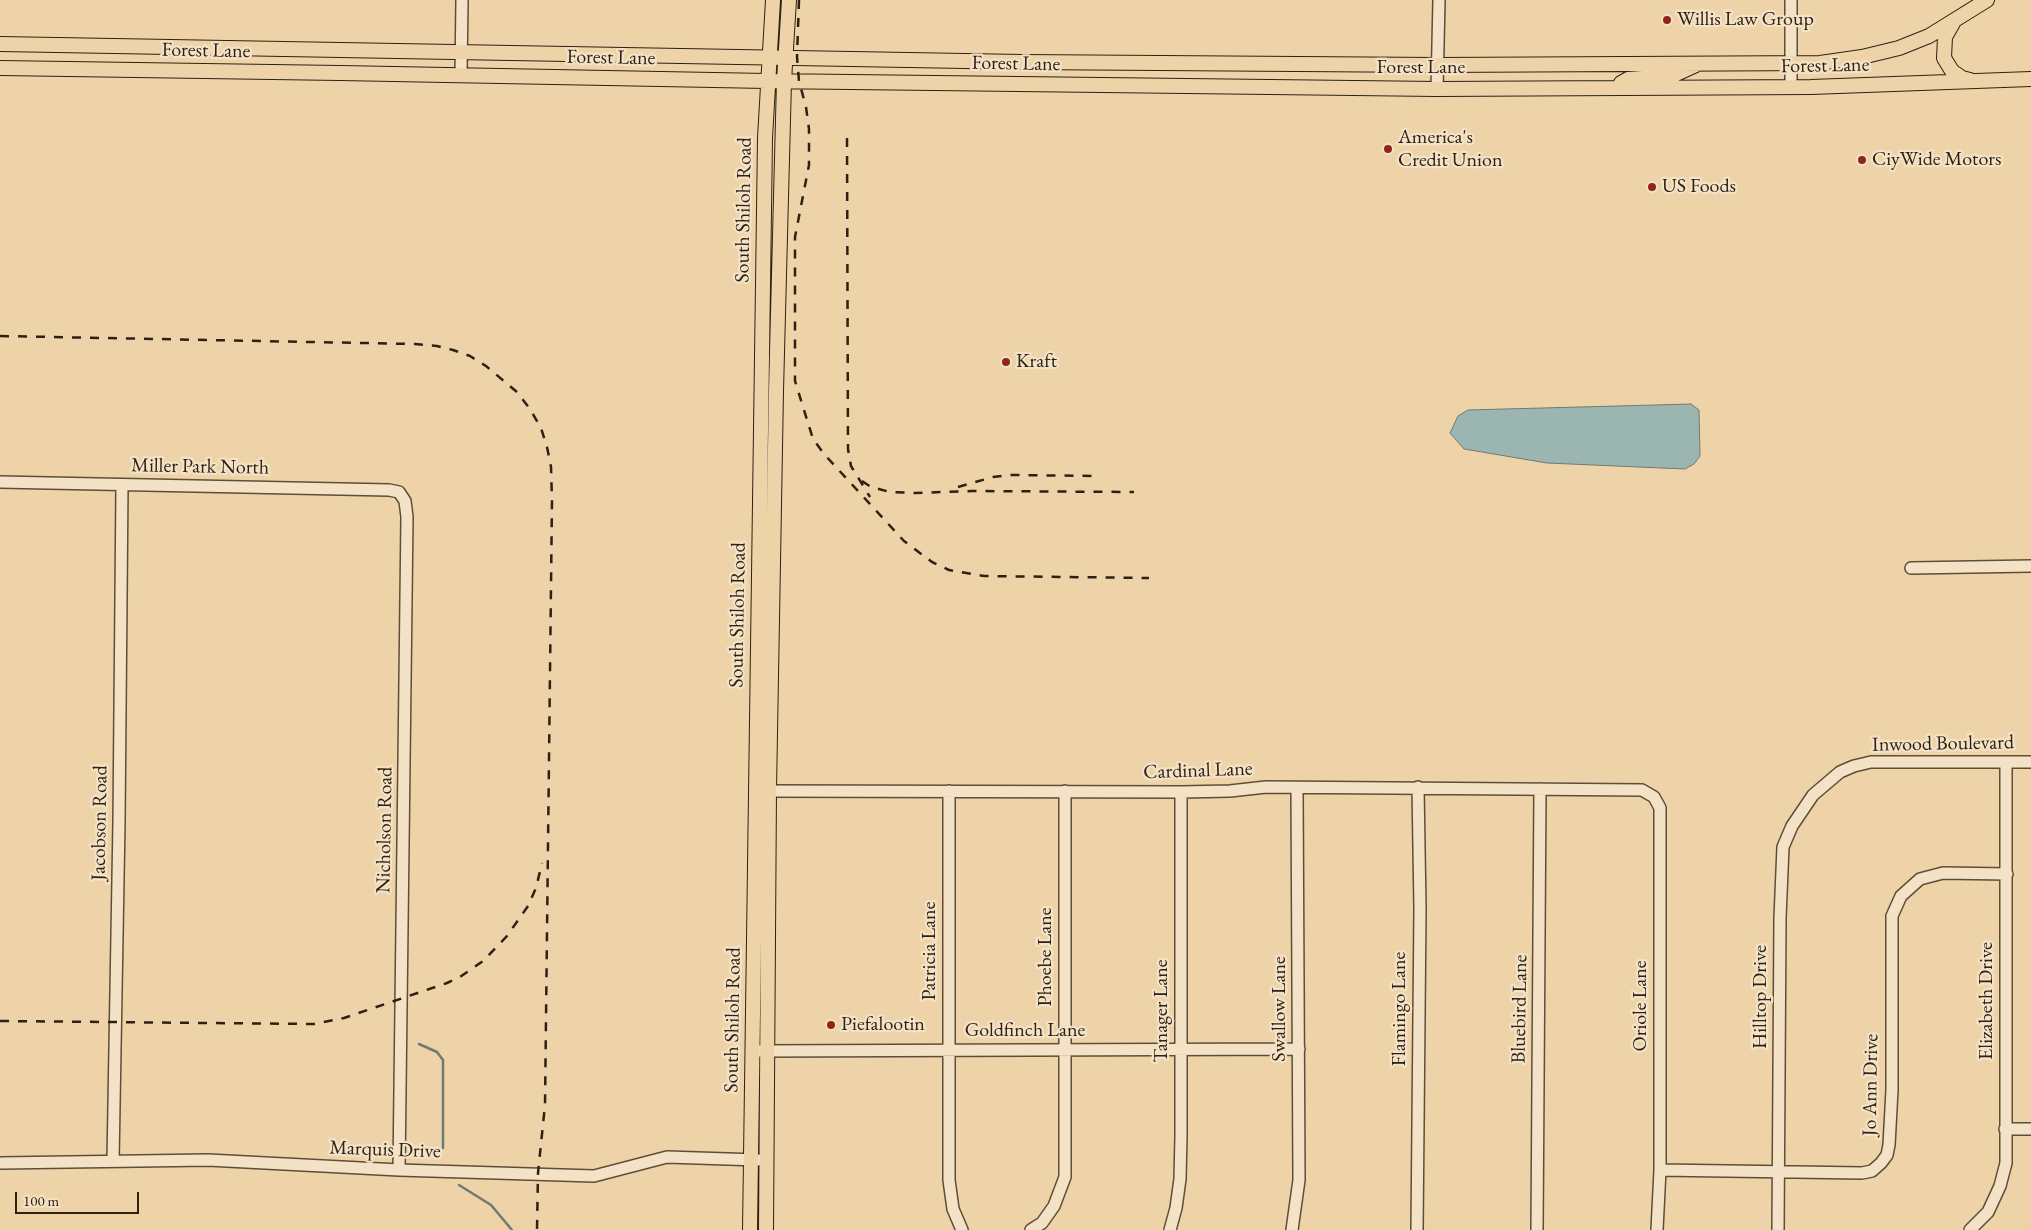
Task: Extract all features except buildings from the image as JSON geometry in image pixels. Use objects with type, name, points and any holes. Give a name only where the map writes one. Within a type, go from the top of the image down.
[{"type":"main road","name":"South Shiloh Road","points":[[766,1230],[768,1051],[762,791],[765,138],[773,0]]},
{"type":"main road","name":"South Shiloh Road","points":[[750,1230],[752,1051],[776,391],[784,81],[789,0]]},
{"type":"main road","name":"Forest Lane","points":[[0,44],[1022,62],[1436,65],[1820,63],[1881,53],[1899,48],[1929,36],[1987,0]]},
{"type":"main road","points":[[1953,22],[1945,37],[1944,58],[1952,71],[1962,78],[1973,81]]},
{"type":"main road","points":[[117,70],[118,46]]},
{"type":"main road","points":[[340,50],[340,73]]},
{"type":"main road","points":[[1618,88],[1621,83],[1628,79],[1672,76],[1701,63]]},
{"type":"main road","name":"Forest Lane","points":[[0,68],[767,81],[1437,89],[1791,87],[2031,79]]},
{"type":"street","points":[[461,75],[462,0]]},
{"type":"street","points":[[1437,89],[1436,65],[1439,0]]},
{"type":"street","points":[[1791,0],[1791,87]]},
{"type":"street","name":"Miller Park North","points":[[0,482],[285,487],[399,492]]},
{"type":"street","name":"Jacobson Road","points":[[114,1161],[122,485]]},
{"type":"street","name":"Nicholson Road","points":[[399,492],[405,501],[407,517],[399,1170]]},
{"type":"street","points":[[1911,568],[2031,566]]},
{"type":"street","name":"Inwood Boulevard","points":[[1830,780],[1840,772],[1871,762],[2031,762]]},
{"type":"street","name":"Elizabeth Drive","points":[[1970,1230],[1988,1212],[2000,1186],[2006,1163],[2006,762]]},
{"type":"street","name":"Hilltop Drive","points":[[1778,1230],[1780,918],[1783,847],[1792,826],[1813,795],[1830,780]]},
{"type":"street","name":"Cardinal Lane","points":[[762,791],[1181,792],[1230,791],[1266,787],[1642,790]]},
{"type":"street","name":"Flamingo Lane","points":[[1417,1230],[1420,909],[1418,787]]},
{"type":"street","name":"Swallow Lane","points":[[1292,1230],[1299,1180],[1297,788]]},
{"type":"street","name":"Bluebird Lane","points":[[1537,1230],[1540,789]]},
{"type":"street","name":"Oriole Lane","points":[[1642,790],[1654,797],[1660,808],[1660,1170],[1657,1230]]},
{"type":"street","name":"Patricia Lane","points":[[949,791],[949,1180],[953,1208],[962,1230]]},
{"type":"street","name":"Phoebe Lane","points":[[1032,1230],[1042,1223],[1054,1206],[1065,1177],[1065,791]]},
{"type":"street","name":"Tanager Lane","points":[[1170,1230],[1176,1208],[1180,1179],[1181,792]]},
{"type":"street","name":"Jo Ann Drive","points":[[1660,1170],[1862,1173],[1872,1171],[1887,1155],[1889,1145],[1892,1090],[1892,916],[1901,896],[1920,879],[1943,873],[2006,874]]},
{"type":"street","name":"Goldfinch Lane","points":[[752,1051],[1299,1049]]},
{"type":"street","points":[[2005,1129],[2031,1129]]},
{"type":"street","name":"Marquis Drive","points":[[0,1163],[208,1160],[399,1170],[594,1176],[666,1157],[767,1160]]},
{"type":"water","points":[[1691,404],[1699,410],[1700,456],[1694,464],[1685,469],[1547,463],[1464,449],[1450,433],[1458,416],[1468,410]]},
{"type":"waterway","points":[[419,1044],[437,1052],[443,1060],[443,1148]]},
{"type":"waterway","points":[[459,1185],[491,1205],[512,1230]]},
{"type":"railway","points":[[799,0],[797,57],[799,81],[806,107],[809,129],[809,165],[795,237],[795,381],[813,439],[824,454],[904,541],[932,562],[949,570],[984,576],[1149,578]]},
{"type":"railway","points":[[847,138],[848,449],[851,466],[870,497]]},
{"type":"railway","points":[[0,336],[437,346],[470,356],[486,366],[517,392],[530,409],[541,428],[547,447],[551,467],[552,500],[545,1105],[538,1173],[537,1230]]},
{"type":"railway","points":[[958,487],[993,477],[1011,475],[1097,476]]},
{"type":"railway","points":[[862,481],[871,487],[890,492],[1134,492]]},
{"type":"railway","points":[[0,1021],[314,1024],[344,1018],[447,983],[460,977],[483,961],[507,936],[528,906],[536,888],[542,863]]},
{"type":"place","name":"Willis Law Group","points":[[1667,20]]},
{"type":"place","name":"America's Credit Union","points":[[1388,149]]},
{"type":"place","name":"CiyWide Motors","points":[[1862,160]]},
{"type":"place","name":"US Foods","points":[[1652,187]]},
{"type":"place","name":"Kraft","points":[[1006,362]]},
{"type":"place","name":"Piefalootin","points":[[831,1025]]}]
